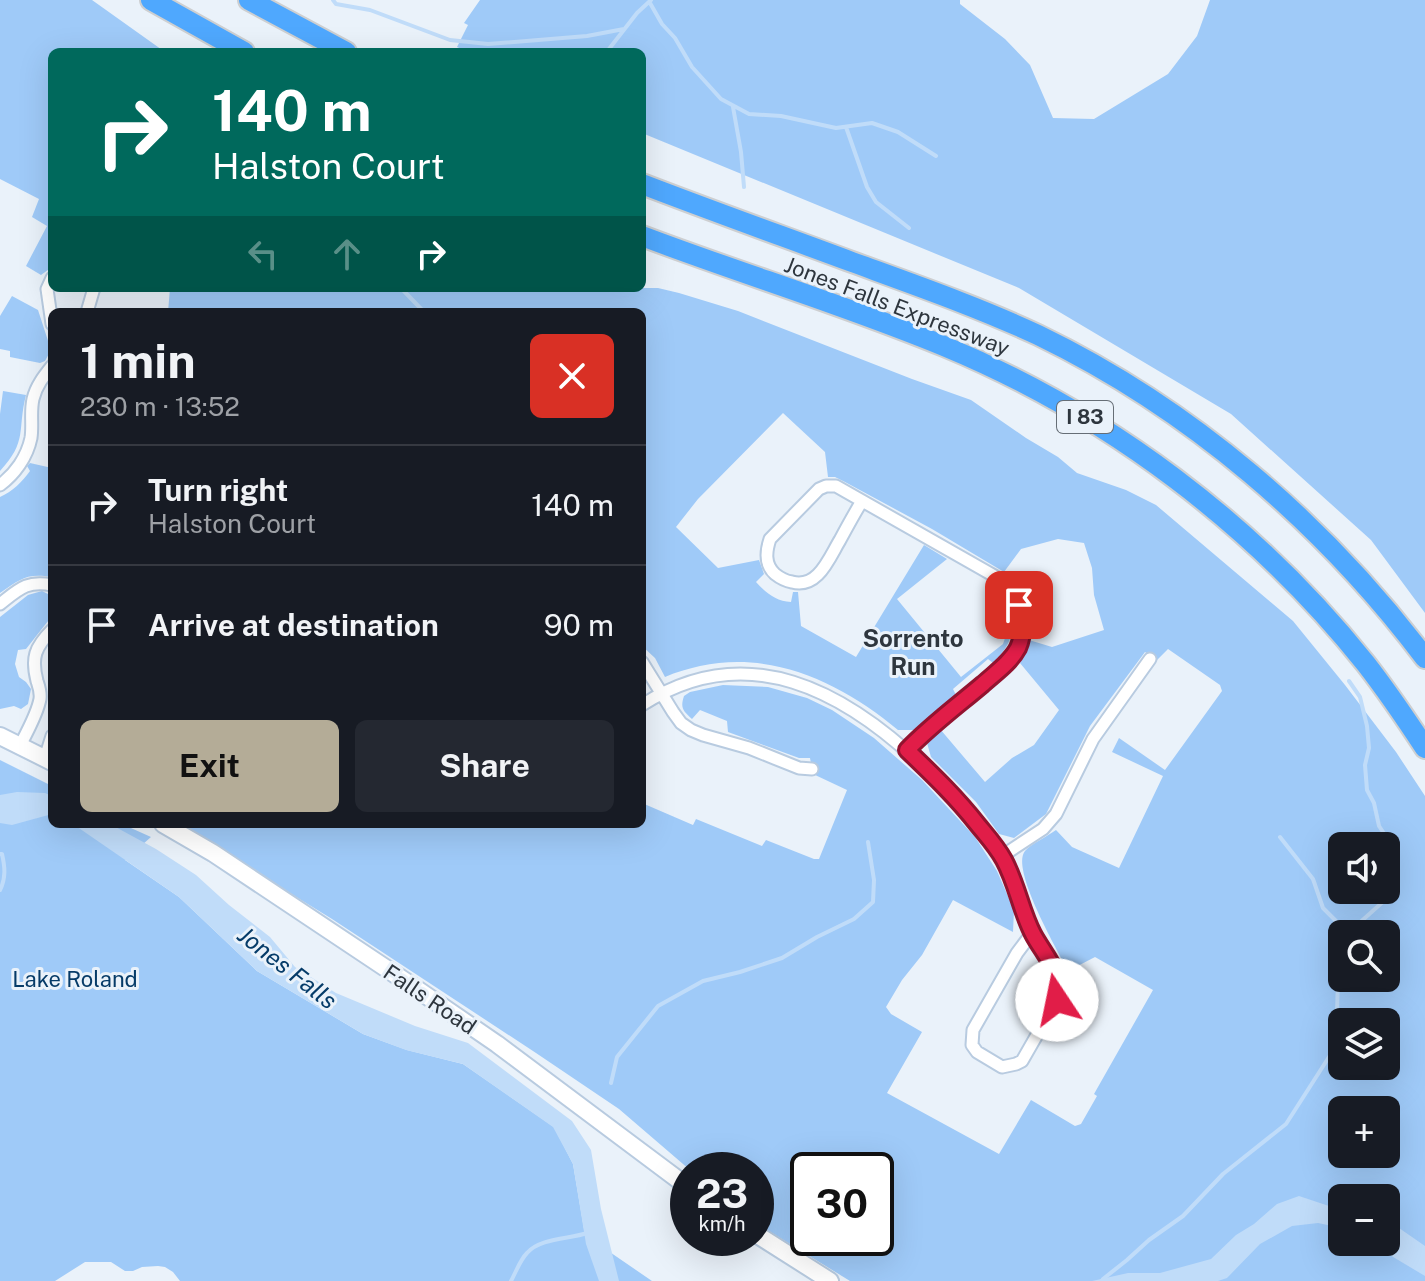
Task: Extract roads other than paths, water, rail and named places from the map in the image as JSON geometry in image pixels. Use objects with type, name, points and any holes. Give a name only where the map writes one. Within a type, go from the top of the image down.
[{"type":"highway","points":[[151,0],[237,48]]},
{"type":"highway","points":[[249,0],[339,48]]},
{"type":"highway","name":"Jones Falls Expressway","points":[[646,185],[967,304],[1039,336],[1112,376],[1190,425],[1254,476],[1313,530],[1363,582],[1425,658]]},
{"type":"highway","name":"Jones Falls Expressway","points":[[646,237],[944,346],[1017,379],[1085,417],[1159,466],[1220,513],[1276,566],[1365,663],[1425,748]]},
{"type":"main road","points":[[0,736],[48,760]]},
{"type":"main road","name":"Falls Road","points":[[170,828],[224,860],[497,1044],[670,1174]]},
{"type":"main road","points":[[774,1245],[830,1281]]},
{"type":"street","points":[[48,287],[50,308]]},
{"type":"street","points":[[0,485],[13,474],[28,448],[33,400],[37,387],[48,372]]},
{"type":"street","points":[[862,501],[823,570],[800,584],[785,581],[774,573],[767,561],[770,539],[819,489],[836,486],[1005,582],[1019,605],[1022,617],[1018,648],[1006,664],[907,750]]},
{"type":"street","points":[[0,604],[20,588],[32,583],[48,585]]},
{"type":"street","points":[[20,746],[35,716],[41,694],[33,666],[35,654],[48,634]]},
{"type":"street","points":[[1002,856],[1043,829],[1056,814],[1093,739],[1150,659]]},
{"type":"street","points":[[646,668],[673,712],[691,730],[799,768],[812,769]]},
{"type":"street","points":[[646,702],[662,692],[698,679],[729,674],[778,678],[823,693],[850,707],[907,750],[953,794],[1002,856],[1014,880],[1032,933],[1059,982],[1057,1000],[1022,1061],[1002,1067],[977,1052],[971,1038],[1017,953],[1032,933]]},
{"type":"water","points":[[45,793],[48,794],[48,815],[12,825],[0,823],[0,795]]},
{"type":"water","name":"Jones Falls","points":[[79,828],[117,828],[156,849],[196,875],[270,937],[295,967],[336,993],[415,1026],[468,1043],[572,1121],[591,1150],[601,1209],[619,1281],[599,1281],[586,1244],[573,1164],[553,1127],[463,1064],[406,1050],[363,1034],[257,971],[179,897]]},
{"type":"water","points":[[1299,1196],[1328,1206],[1328,1225],[1292,1226],[1260,1244],[1227,1278],[1218,1281],[1092,1281],[1128,1273],[1160,1273],[1211,1259],[1236,1235],[1277,1204]]},
{"type":"water","points":[[1400,1229],[1425,1246],[1425,1276],[1391,1256],[1400,1256]]},
{"type":"waterway","points":[[333,0],[336,4],[370,10],[450,40],[488,44],[587,36],[624,29]]},
{"type":"waterway","points":[[610,48],[651,0]]},
{"type":"waterway","points":[[650,3],[692,67],[721,99],[749,114],[781,116],[836,128],[872,123],[898,132],[936,156]]},
{"type":"waterway","points":[[733,107],[744,187]]},
{"type":"waterway","points":[[846,127],[867,187],[876,202],[909,228]]},
{"type":"waterway","points":[[405,292],[420,308]]},
{"type":"waterway","points":[[1349,681],[1360,697],[1367,726],[1367,790],[1398,871],[1385,900],[1363,920]]},
{"type":"waterway","points":[[1102,1281],[1149,1240],[1183,1216],[1223,1174],[1286,1124],[1336,1046],[1337,922],[1323,908],[1313,879],[1280,837]]},
{"type":"waterway","points":[[611,1083],[617,1057],[658,1006],[703,981],[782,958],[854,919],[873,902],[874,880],[868,842]]},
{"type":"waterway","points":[[0,854],[4,872],[0,890]]},
{"type":"waterway","points":[[511,1281],[522,1259],[539,1244],[587,1233]]},
{"type":"district","name":"Sorrento Run","points":[[913,653]]},
{"type":"park label","name":"Lake Roland","points":[[75,979]]}]
